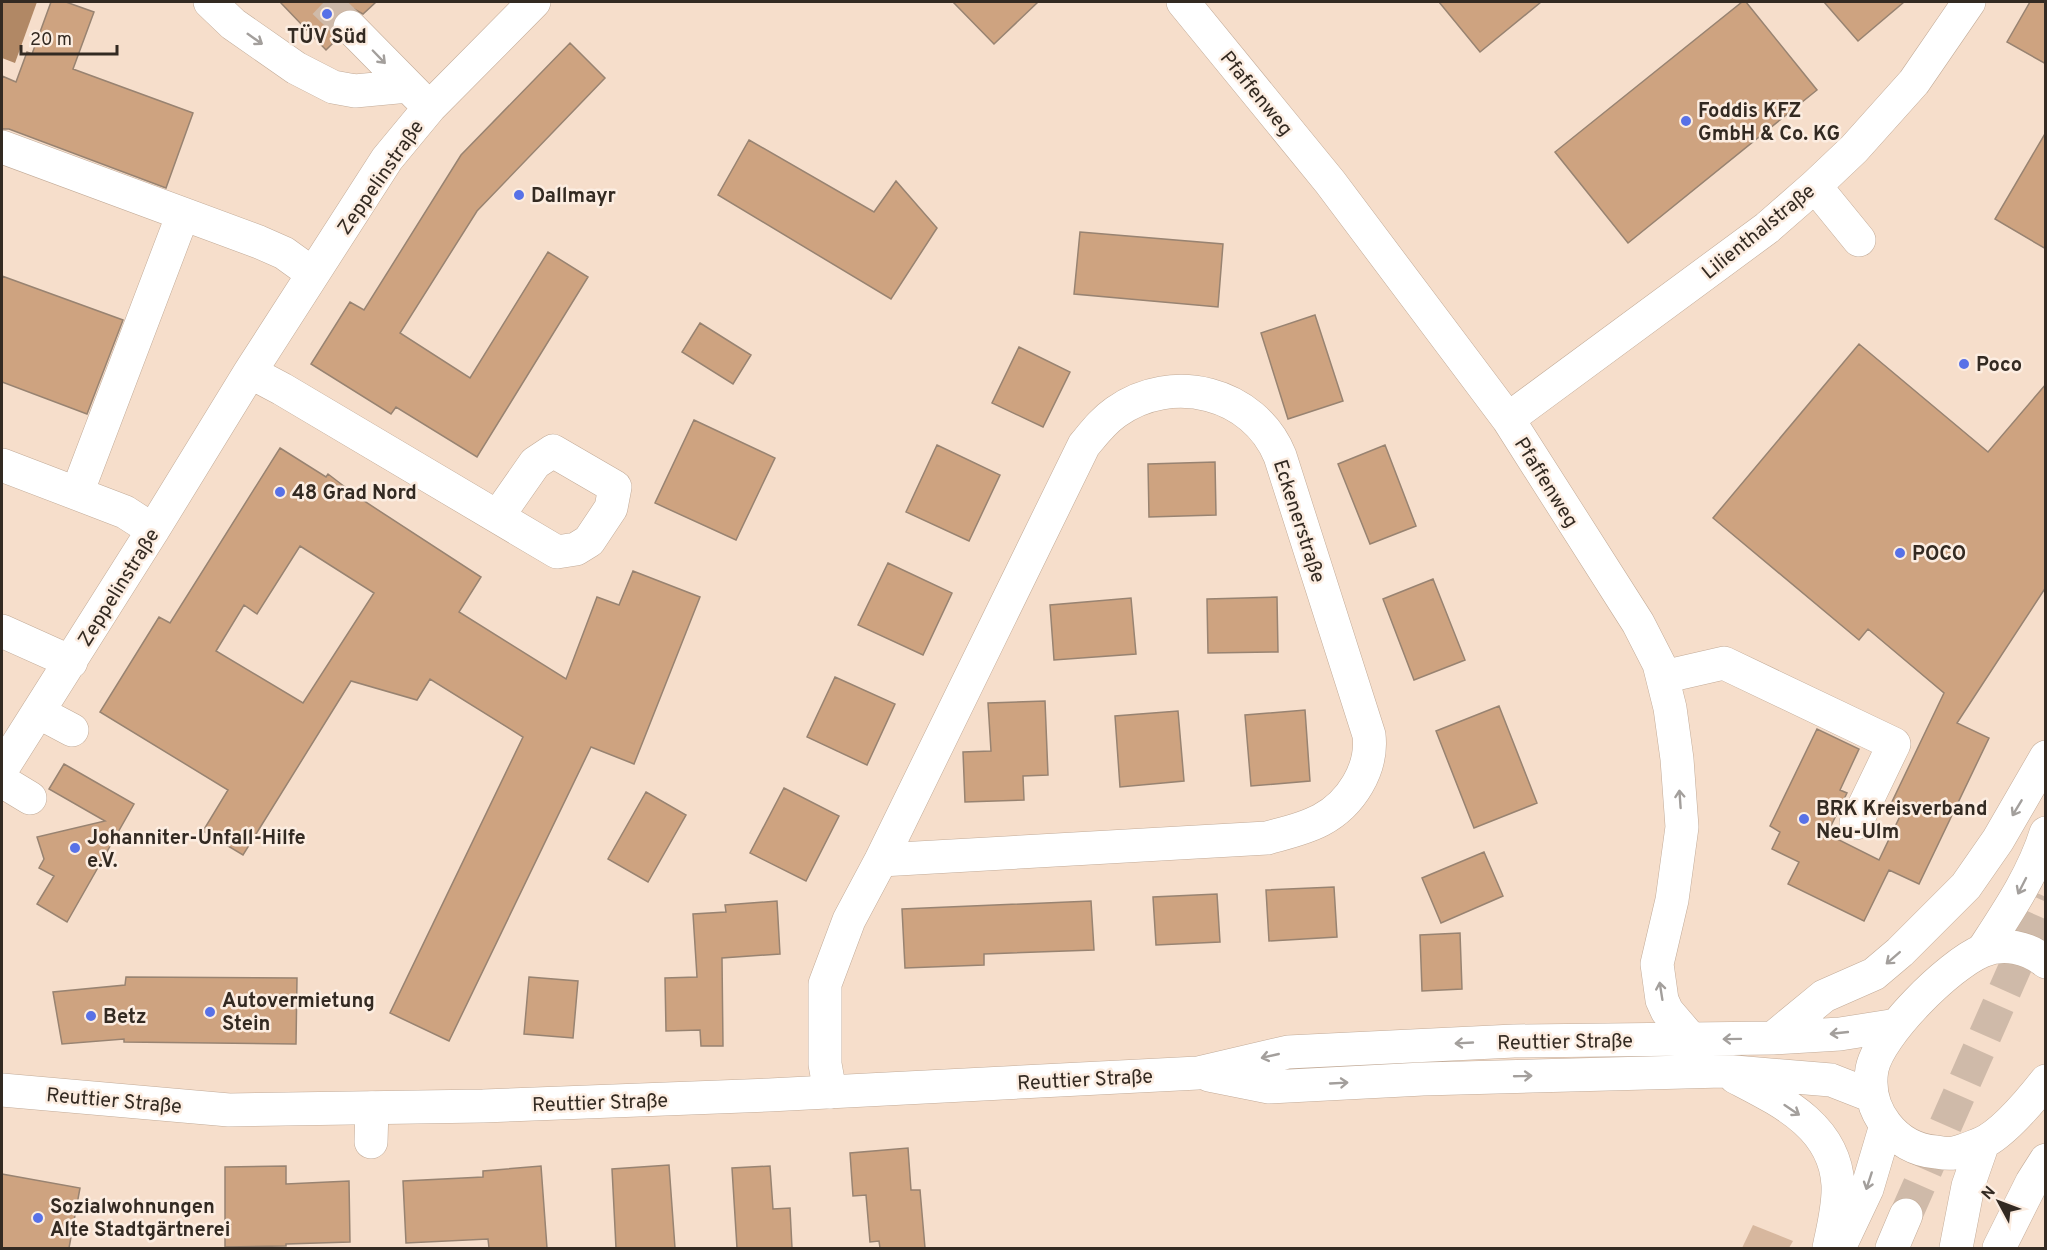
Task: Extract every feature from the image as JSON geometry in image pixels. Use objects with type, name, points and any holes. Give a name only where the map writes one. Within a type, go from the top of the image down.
[{"type":"main road","points":[[210,2],[233,24],[296,68],[333,87],[419,97]]},
{"type":"main road","name":"Pfaffenweg","points":[[1183,2],[1330,182],[1508,419],[1638,623],[1659,664],[1670,708],[1677,759],[1682,827],[1672,900],[1657,964],[1662,1000],[1667,1011],[1703,1060]]},
{"type":"main road","name":"Lilienthalstraße","points":[[1508,419],[1767,228],[1815,186],[1854,149],[1914,82],[1969,2]]},
{"type":"main road","name":"Zeppelinstraße","points":[[2,769],[71,662],[250,372],[387,159],[419,97],[528,3]]},
{"type":"main road","points":[[350,27],[419,97]]},
{"type":"main road","points":[[2,147],[259,242],[284,253],[313,274]]},
{"type":"main road","points":[[1815,186],[1859,240]]},
{"type":"main road","points":[[77,493],[183,214]]},
{"type":"main road","points":[[250,372],[498,516]]},
{"type":"main road","name":"Eckenerstraße","points":[[830,1092],[825,1064],[825,984],[849,920],[881,860],[1084,445],[1100,425],[1117,411],[1157,394],[1188,392],[1218,396],[1258,422],[1280,456],[1369,735],[1370,746],[1365,769],[1346,800],[1334,812],[1321,820],[1267,838],[881,860]]},
{"type":"main road","points":[[2,465],[125,512],[153,530]]},
{"type":"main road","points":[[2,631],[71,662]]},
{"type":"main road","points":[[1663,677],[1724,663],[1894,744],[1856,823]]},
{"type":"main road","points":[[38,712],[72,730]]},
{"type":"main road","points":[[1773,1038],[1824,996],[1874,974],[1900,952],[1966,886],[1998,840],[2046,757]]},
{"type":"main road","points":[[2,781],[30,798]]},
{"type":"main road","points":[[1983,950],[2012,905],[2039,853],[2046,833]]},
{"type":"main road","points":[[1839,1248],[1867,1189],[1879,1110],[1872,1070],[1878,1051],[1897,1025],[1959,964],[1983,950],[2010,946],[2036,954],[2046,962]]},
{"type":"main road","name":"Reuttier Straße","points":[[1703,1060],[1773,1038],[1840,1034],[1897,1025]]},
{"type":"main road","name":"Reuttier Straße","points":[[2,1090],[229,1110],[495,1106],[830,1092],[1198,1072],[1288,1052],[1514,1041],[1703,1060],[1831,1080],[1879,1110],[1901,1140],[1923,1151],[1953,1154],[1983,1143],[2024,1107],[2046,1081]]},
{"type":"main road","points":[[1703,1060],[1798,1113],[1818,1131],[1834,1162],[1838,1185],[1829,1248]]},
{"type":"main road","points":[[371,1142],[372,1108]]},
{"type":"main road","points":[[1956,1248],[1968,1186],[1983,1143]]},
{"type":"main road","points":[[1999,1248],[2032,1182],[2046,1160]]},
{"type":"main road","points":[[1892,1248],[1906,1215]]},
{"type":"shaded area","points":[[2,2],[37,2],[15,63],[2,58]]},
{"type":"shaded area","points":[[1753,1225],[1793,1241],[1789,1248],[1742,1248]]},
{"type":"building","points":[[51,2],[66,2],[94,12],[73,69],[193,113],[166,188],[9,129],[2,129],[2,76],[16,82],[27,52],[32,54]]},
{"type":"building","name":"TÜV Süd","points":[[280,2],[376,2],[363,14],[354,9],[346,9],[337,13],[332,23],[332,32],[336,40],[326,50]]},
{"type":"building","points":[[953,2],[1038,2],[994,44]]},
{"type":"building","points":[[1439,2],[1541,2],[1480,52]]},
{"type":"building","name":"Foddis KFZ GmbH & Co. KG","points":[[1742,2],[1746,2],[1817,90],[1628,243],[1555,152]]},
{"type":"building","points":[[1824,2],[1904,2],[1858,41]]},
{"type":"building","points":[[2030,2],[2046,2],[2046,64],[2007,42]]},
{"type":"building","points":[[570,43],[605,78],[477,211],[400,333],[470,378],[548,252],[588,277],[477,457],[396,407],[391,414],[311,364],[350,302],[364,310],[461,155]]},
{"type":"building","points":[[2046,132],[2046,249],[1995,219]]},
{"type":"building","points":[[749,140],[874,212],[896,181],[937,228],[891,299],[718,195]]},
{"type":"building","points":[[1080,232],[1223,244],[1218,307],[1074,294]]},
{"type":"building","points":[[2,276],[123,320],[87,414],[2,382]]},
{"type":"building","points":[[1315,315],[1343,401],[1288,419],[1261,333]]},
{"type":"building","points":[[700,323],[751,355],[733,384],[682,352]]},
{"type":"building","name":"POCO","points":[[1859,344],[1988,452],[2046,384],[2046,587],[1957,723],[1989,738],[1919,884],[1889,870],[1864,921],[1788,884],[1799,862],[1772,849],[1780,832],[1770,826],[1817,729],[1859,749],[1840,790],[1847,793],[1827,834],[1879,860],[1902,812],[1890,806],[1944,693],[1868,629],[1859,640],[1713,518]]},
{"type":"building","points":[[1019,347],[1070,372],[1043,427],[992,403]]},
{"type":"building","points":[[694,420],[775,458],[736,540],[655,503]]},
{"type":"building","points":[[937,445],[1000,475],[969,541],[906,512]]},
{"type":"building","points":[[1385,445],[1416,526],[1370,544],[1338,464]]},
{"type":"building","points":[[280,448],[326,477],[328,474],[358,497],[481,577],[459,612],[566,679],[597,597],[619,605],[633,571],[700,597],[634,764],[591,747],[449,1041],[390,1013],[523,737],[430,679],[417,700],[351,681],[243,855],[203,831],[228,790],[100,712],[159,617],[170,623]],"holes":[[[300,546],[374,593],[303,703],[216,651],[244,605],[257,614]]]},
{"type":"building","points":[[1215,462],[1216,515],[1149,517],[1148,464]]},
{"type":"building","points":[[888,563],[952,593],[923,655],[858,625]]},
{"type":"building","points":[[1433,579],[1465,660],[1414,680],[1383,599]]},
{"type":"building","points":[[1277,597],[1278,652],[1208,653],[1207,599]]},
{"type":"building","points":[[1131,598],[1136,654],[1054,660],[1050,605]]},
{"type":"building","points":[[835,677],[895,704],[867,765],[807,737]]},
{"type":"building","points":[[1045,701],[1048,775],[1023,776],[1024,800],[965,802],[963,752],[991,751],[988,703]]},
{"type":"building","points":[[1499,706],[1537,803],[1474,828],[1436,731]]},
{"type":"building","points":[[1305,710],[1310,781],[1251,786],[1245,715]]},
{"type":"building","points":[[1178,711],[1184,781],[1120,787],[1115,716]]},
{"type":"building","name":"Johanniter-Unfall-Hilfe e.V.","points":[[64,764],[134,804],[67,922],[37,904],[54,876],[39,868],[44,859],[37,837],[105,821],[49,789]]},
{"type":"building","points":[[784,788],[839,816],[806,881],[750,853]]},
{"type":"building","points":[[646,792],[686,815],[648,882],[608,859]]},
{"type":"building","points":[[1484,852],[1503,896],[1441,923],[1422,878]]},
{"type":"building","points":[[1334,887],[1337,937],[1269,941],[1266,890]]},
{"type":"building","points":[[1217,894],[1220,942],[1156,945],[1153,897]]},
{"type":"building","points":[[777,901],[780,954],[722,958],[723,1046],[701,1046],[700,1030],[666,1031],[665,978],[697,977],[693,914],[726,912],[725,905]]},
{"type":"building","points":[[1091,901],[1094,950],[984,954],[984,965],[905,968],[902,909]]},
{"type":"building","points":[[1460,933],[1462,989],[1422,991],[1420,935]]},
{"type":"building","name":"Autovermietung Stein","points":[[126,977],[297,978],[296,1044],[124,1042],[124,1039],[62,1044],[53,992],[125,985]]},
{"type":"building","points":[[529,977],[578,981],[573,1038],[524,1034]]},
{"type":"building","points":[[908,1148],[911,1190],[920,1190],[925,1248],[880,1248],[879,1241],[870,1242],[866,1195],[853,1196],[850,1153]]},
{"type":"building","points":[[669,1165],[675,1248],[616,1248],[612,1169]]},
{"type":"building","points":[[286,1166],[286,1184],[349,1181],[350,1242],[225,1247],[225,1167]]},
{"type":"building","points":[[541,1166],[547,1248],[489,1248],[488,1239],[406,1243],[403,1181],[483,1177],[483,1171]]},
{"type":"building","points":[[770,1166],[773,1209],[790,1208],[792,1248],[737,1248],[732,1168]]},
{"type":"building","name":"Sozialwohnungen Alte Stadtgärtnerei","points":[[2,1174],[80,1188],[69,1248],[2,1248]]},
{"type":"tunnel","points":[[324,2],[350,27]]},
{"type":"tunnel","points":[[1906,1215],[2046,897]]},
{"type":"place","name":"TÜV Süd","points":[[327,14]]},
{"type":"place","name":"Foddis KFZ GmbH & Co. KG","points":[[1686,121]]},
{"type":"place","name":"Dallmayr","points":[[519,195]]},
{"type":"place","name":"Poco","points":[[1964,364]]},
{"type":"place","name":"48 Grad Nord","points":[[280,492]]},
{"type":"place","name":"POCO","points":[[1900,553]]},
{"type":"place","name":"BRK Kreisverband Neu-Ulm","points":[[1804,819]]},
{"type":"place","name":"Johanniter-Unfall-Hilfe e.V.","points":[[75,848]]},
{"type":"place","name":"Autovermietung Stein","points":[[210,1012]]},
{"type":"place","name":"Betz","points":[[91,1016]]},
{"type":"place","name":"Sozialwohnungen Alte Stadtgärtnerei","points":[[38,1218]]}]
